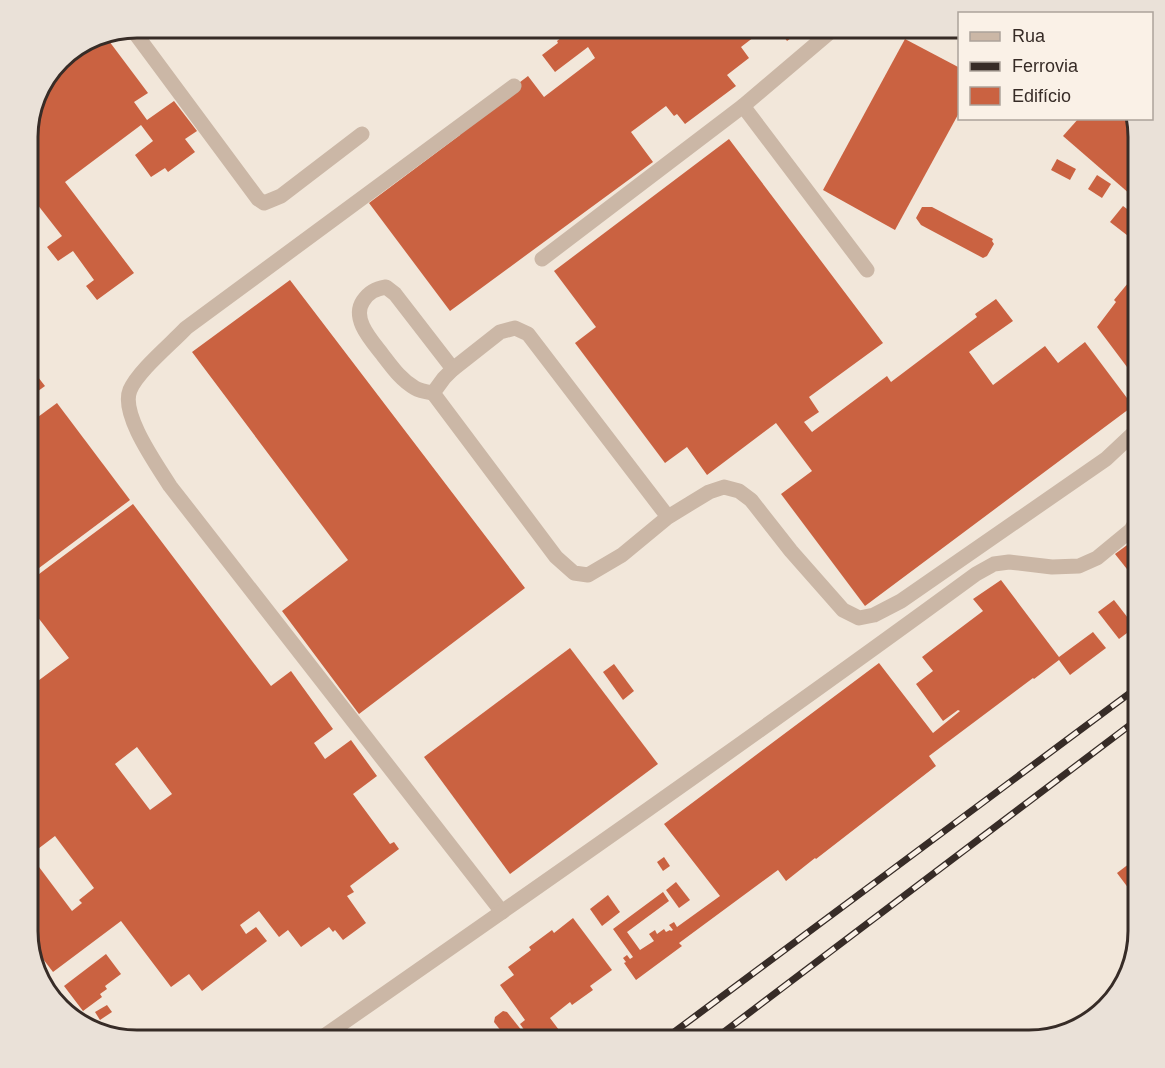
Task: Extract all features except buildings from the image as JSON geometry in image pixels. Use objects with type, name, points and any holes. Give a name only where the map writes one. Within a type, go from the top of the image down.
[{"type":"lane","points":[[139,38],[258,199],[264,203],[281,196],[362,134]]},
{"type":"lane","points":[[542,259],[743,106],[823,38]]},
{"type":"lane","points":[[502,912],[170,486],[139,435],[129,410],[129,392],[140,375],[186,328],[514,86]]},
{"type":"lane","points":[[743,106],[867,270]]},
{"type":"lane","points":[[453,369],[395,294],[386,287],[376,289],[367,295],[359,307],[360,317],[368,336],[397,373],[407,382],[418,390],[433,393],[556,556],[574,573],[588,575],[622,555],[668,517],[709,492],[724,487],[739,491],[751,500],[791,551],[843,610],[859,618],[874,615],[901,601],[1106,459],[1127,439]]},
{"type":"lane","points":[[433,393],[453,369],[500,332],[515,328],[528,334],[668,517]]},
{"type":"lane","points":[[333,1030],[871,652],[976,574],[994,564],[1010,562],[1052,567],[1078,566],[1098,558],[1128,533]]},
{"type":"railway","points":[[677,1030],[1128,695]]},
{"type":"railway","points":[[727,1030],[1128,727]]}]
